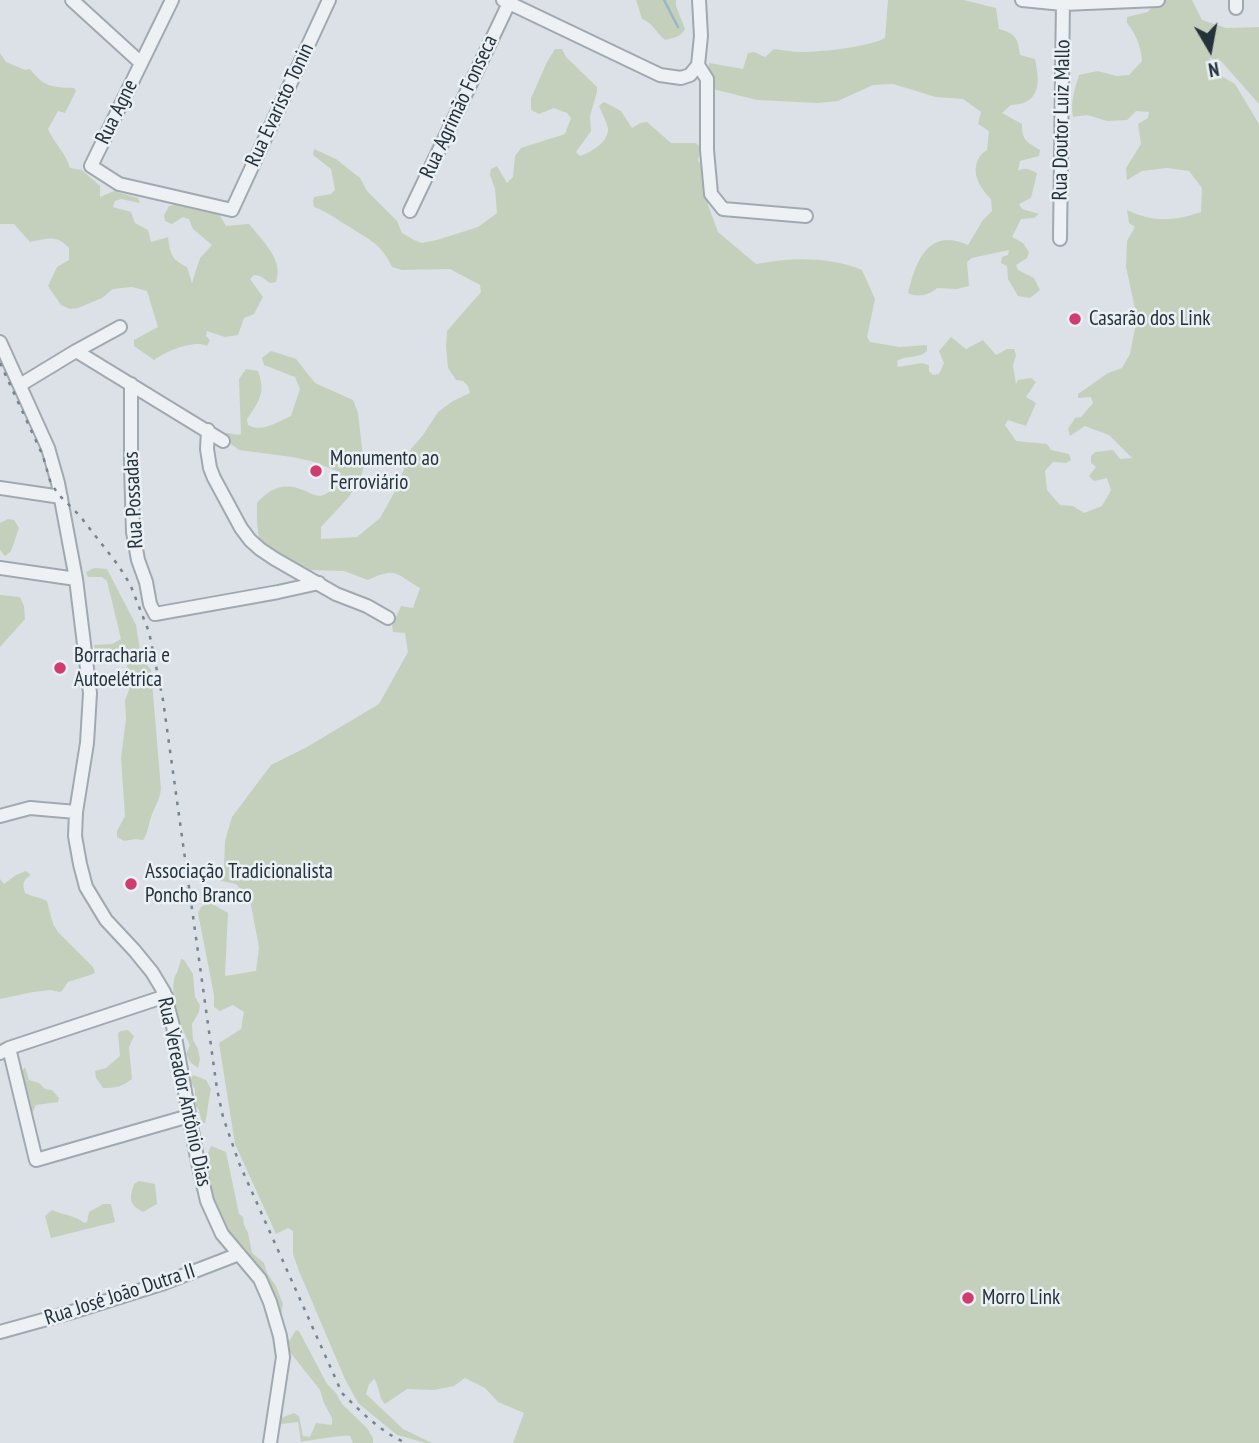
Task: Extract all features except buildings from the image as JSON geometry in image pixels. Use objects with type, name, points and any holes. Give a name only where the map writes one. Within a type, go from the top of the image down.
[{"type":"street","points":[[72,0],[141,63]]},
{"type":"street","name":"Rua Agne","points":[[172,0],[91,166],[119,184],[232,210]]},
{"type":"street","name":"Rua Evaristo Tonin","points":[[232,210],[329,0]]},
{"type":"street","points":[[506,2],[660,75],[681,78],[690,75],[698,65],[701,36],[699,0]]},
{"type":"street","points":[[1022,0],[1158,0]]},
{"type":"street","name":"Rua Agrimão Fonseca","points":[[410,211],[506,2]]},
{"type":"street","name":"Rua Doutor Luiz Mallo","points":[[1060,239],[1063,2]]},
{"type":"street","points":[[698,65],[707,79],[707,150],[711,194],[723,209],[806,216]]},
{"type":"street","points":[[20,384],[120,327]]},
{"type":"street","name":"Rua Vereador Antônio Dias","points":[[0,342],[48,448],[61,497],[76,579],[90,693],[87,743],[76,812],[75,836],[80,864],[86,887],[106,920],[152,972],[166,996],[207,1201],[222,1234],[260,1279],[270,1302],[283,1357],[270,1443]]},
{"type":"street","points":[[76,351],[223,441]]},
{"type":"street","name":"Rua Possadas","points":[[131,384],[133,532],[138,560],[155,614],[319,583]]},
{"type":"street","points":[[208,430],[207,449],[214,478],[241,528],[260,549],[336,594],[388,618]]},
{"type":"street","points":[[0,488],[61,497]]},
{"type":"street","points":[[0,568],[76,579]]},
{"type":"street","points":[[0,816],[30,808],[76,812]]},
{"type":"street","points":[[166,996],[4,1051],[36,1160],[189,1116]]},
{"type":"street","name":"Rua José João Dutra II","points":[[0,1332],[164,1283],[239,1254]]},
{"type":"green space","points":[[636,0],[676,0],[685,29],[677,37],[665,40],[642,19]]},
{"type":"green space","points":[[888,0],[964,0],[996,8],[999,29],[1015,38],[1020,55],[1035,59],[1038,83],[1033,96],[1021,104],[1011,105],[1002,113],[1022,124],[1026,140],[1040,150],[1039,156],[1020,161],[1018,171],[1027,169],[1037,173],[1031,198],[1019,204],[1022,209],[1039,214],[1034,218],[1021,219],[1012,237],[1023,243],[1029,252],[1027,258],[1016,265],[1018,270],[1034,278],[1040,290],[1030,298],[1018,296],[1008,279],[1007,266],[1001,263],[1002,257],[1008,255],[1009,250],[972,258],[967,262],[969,286],[957,289],[937,288],[923,295],[908,293],[915,269],[926,250],[943,240],[968,245],[983,220],[992,211],[991,199],[980,186],[976,175],[980,157],[987,150],[989,131],[978,124],[981,112],[963,99],[936,97],[893,84],[873,85],[838,101],[818,103],[757,100],[709,88],[709,63],[743,69],[748,53],[754,52],[765,57],[774,49],[802,52],[832,50],[885,38]]},
{"type":"green space","points":[[1156,0],[1192,0],[1202,20],[1226,28],[1259,27],[1259,104],[1221,61],[1209,58],[1223,77],[1235,84],[1259,124],[1259,1443],[513,1443],[524,1413],[498,1402],[485,1388],[465,1378],[454,1386],[434,1390],[407,1389],[385,1404],[374,1379],[366,1394],[403,1429],[432,1443],[397,1435],[358,1403],[299,1271],[293,1254],[293,1231],[288,1228],[276,1234],[235,1144],[219,1043],[241,1029],[244,1012],[233,1005],[220,1011],[214,1007],[198,913],[201,907],[209,902],[228,913],[225,976],[256,971],[259,947],[250,900],[236,884],[218,879],[224,870],[225,841],[232,817],[271,765],[379,704],[408,652],[405,633],[393,632],[392,626],[401,606],[413,608],[420,588],[391,573],[368,580],[344,571],[307,570],[287,558],[264,550],[257,521],[257,503],[262,498],[272,490],[284,487],[320,496],[340,484],[340,477],[337,471],[311,461],[239,450],[220,436],[221,433],[241,434],[239,379],[246,369],[258,371],[260,396],[247,419],[248,425],[253,427],[270,426],[291,416],[300,389],[295,377],[264,365],[262,358],[271,351],[296,359],[315,383],[353,400],[358,413],[364,466],[360,480],[348,498],[321,527],[321,539],[357,537],[380,518],[398,486],[411,449],[438,412],[470,393],[468,386],[463,381],[456,380],[448,368],[447,331],[481,292],[480,285],[450,269],[402,270],[392,267],[374,243],[314,207],[314,197],[331,194],[335,190],[331,169],[313,155],[314,149],[336,159],[360,178],[367,191],[397,221],[402,233],[414,240],[422,243],[437,240],[478,227],[497,213],[491,169],[497,166],[507,183],[513,177],[515,156],[521,148],[565,134],[571,118],[567,113],[554,108],[539,114],[531,110],[531,98],[547,62],[555,49],[562,49],[566,57],[597,87],[590,116],[591,131],[576,152],[580,156],[594,149],[606,138],[608,128],[599,106],[604,102],[621,111],[632,128],[647,122],[671,143],[696,143],[701,148],[698,160],[704,170],[708,205],[718,232],[756,264],[814,260],[844,264],[862,270],[875,299],[867,337],[870,342],[899,347],[927,345],[927,351],[924,353],[897,361],[898,367],[922,363],[929,365],[929,371],[933,375],[939,374],[944,363],[939,351],[951,337],[966,349],[983,340],[996,355],[1007,349],[1014,349],[1016,384],[1018,380],[1031,378],[1036,382],[1026,397],[1036,403],[1026,426],[1008,420],[1005,425],[1016,441],[1047,444],[1051,450],[1069,454],[1071,460],[1066,463],[1053,462],[1045,471],[1047,490],[1060,505],[1073,506],[1084,513],[1102,506],[1111,490],[1107,478],[1094,481],[1089,476],[1096,467],[1091,463],[1091,456],[1095,452],[1113,450],[1120,459],[1132,458],[1109,435],[1085,426],[1070,436],[1068,429],[1075,418],[1081,417],[1093,403],[1091,397],[1078,398],[1078,394],[1108,373],[1122,368],[1130,354],[1137,318],[1126,267],[1127,241],[1135,227],[1129,223],[1127,210],[1155,219],[1201,212],[1202,188],[1189,171],[1167,168],[1142,171],[1127,180],[1126,168],[1141,144],[1138,124],[1148,118],[1149,112],[1136,111],[1127,120],[1107,121],[1087,115],[1073,117],[1073,101],[1079,75],[1098,71],[1116,76],[1129,75],[1142,61],[1127,17],[1148,12]]},
{"type":"green space","points":[[0,53],[6,62],[25,70],[30,69],[49,85],[74,88],[76,91],[65,113],[58,111],[48,129],[70,168],[82,170],[100,186],[100,197],[114,191],[138,198],[140,203],[121,199],[115,201],[113,207],[131,212],[135,223],[148,230],[151,242],[168,237],[173,256],[187,267],[192,283],[200,258],[212,245],[193,229],[189,219],[183,217],[172,224],[165,221],[164,215],[169,206],[198,204],[219,214],[226,226],[249,224],[260,237],[274,258],[278,274],[276,282],[270,283],[254,275],[250,279],[263,297],[254,314],[244,318],[238,335],[225,337],[207,331],[206,336],[210,340],[207,346],[187,345],[154,360],[134,346],[134,340],[158,327],[147,291],[132,287],[113,289],[102,298],[78,308],[70,309],[61,305],[48,286],[57,267],[69,260],[69,248],[55,239],[30,242],[14,224],[0,224]]},
{"type":"green space","points":[[8,519],[14,520],[19,528],[11,551],[5,556],[0,550],[0,523]]},
{"type":"green space","points":[[94,568],[107,569],[136,625],[141,657],[151,670],[161,789],[143,840],[124,841],[117,837],[117,831],[125,816],[121,758],[126,719],[125,700],[131,685],[125,656],[108,649],[95,649],[94,645],[112,644],[121,639],[107,581],[102,577],[88,577],[86,572]]},
{"type":"green space","points":[[0,595],[20,597],[25,619],[0,647]]},
{"type":"green space","points":[[26,871],[31,875],[24,882],[25,893],[47,901],[58,932],[95,972],[68,982],[59,992],[33,992],[0,999],[0,879],[4,884]]},
{"type":"green space","points":[[181,959],[193,974],[195,997],[200,1005],[192,1024],[193,1040],[200,1059],[198,1068],[190,1062],[186,1054],[190,1045],[175,1005],[174,979]]},
{"type":"green space","points":[[128,1030],[134,1036],[129,1047],[132,1079],[125,1084],[103,1088],[95,1071],[106,1068],[120,1056],[118,1033]]},
{"type":"green space","points":[[25,1067],[29,1080],[52,1090],[59,1098],[58,1102],[36,1105],[32,1114],[27,1103],[22,1071]]},
{"type":"green space","points":[[193,1075],[206,1080],[211,1089],[205,1123],[202,1123],[195,1105],[195,1089],[190,1081]]},
{"type":"green space","points":[[211,1146],[226,1152],[239,1214],[243,1217],[252,1253],[264,1263],[283,1304],[280,1318],[285,1337],[290,1340],[296,1330],[299,1331],[327,1384],[342,1404],[367,1428],[373,1443],[353,1443],[350,1436],[301,1442],[298,1422],[281,1424],[277,1442],[274,1442],[278,1419],[294,1413],[299,1416],[303,1436],[310,1437],[316,1423],[332,1425],[332,1418],[320,1390],[286,1347],[278,1315],[229,1236],[207,1182],[206,1159]]},
{"type":"green space","points":[[139,1181],[155,1184],[157,1204],[143,1212],[133,1204],[131,1198],[134,1184]]},
{"type":"green space","points":[[103,1204],[111,1204],[115,1222],[51,1238],[45,1216],[52,1210],[84,1223],[87,1222],[89,1212]]},
{"type":"waterway","points":[[664,0],[678,27]]},
{"type":"railway","points":[[0,363],[43,456],[51,484],[118,565],[130,584],[149,632],[163,700],[217,1089],[223,1117],[239,1163],[342,1393],[380,1428],[406,1443]]},
{"type":"place","name":"Casarão dos Link","points":[[1075,319]]},
{"type":"place","name":"Monumento ao Ferroviário","points":[[316,471]]},
{"type":"place","name":"Borracharia e Autoelétrica","points":[[60,668]]},
{"type":"place","name":"Associação Tradicionalista Poncho Branco","points":[[131,884]]},
{"type":"place","name":"Morro Link","points":[[968,1298]]}]
